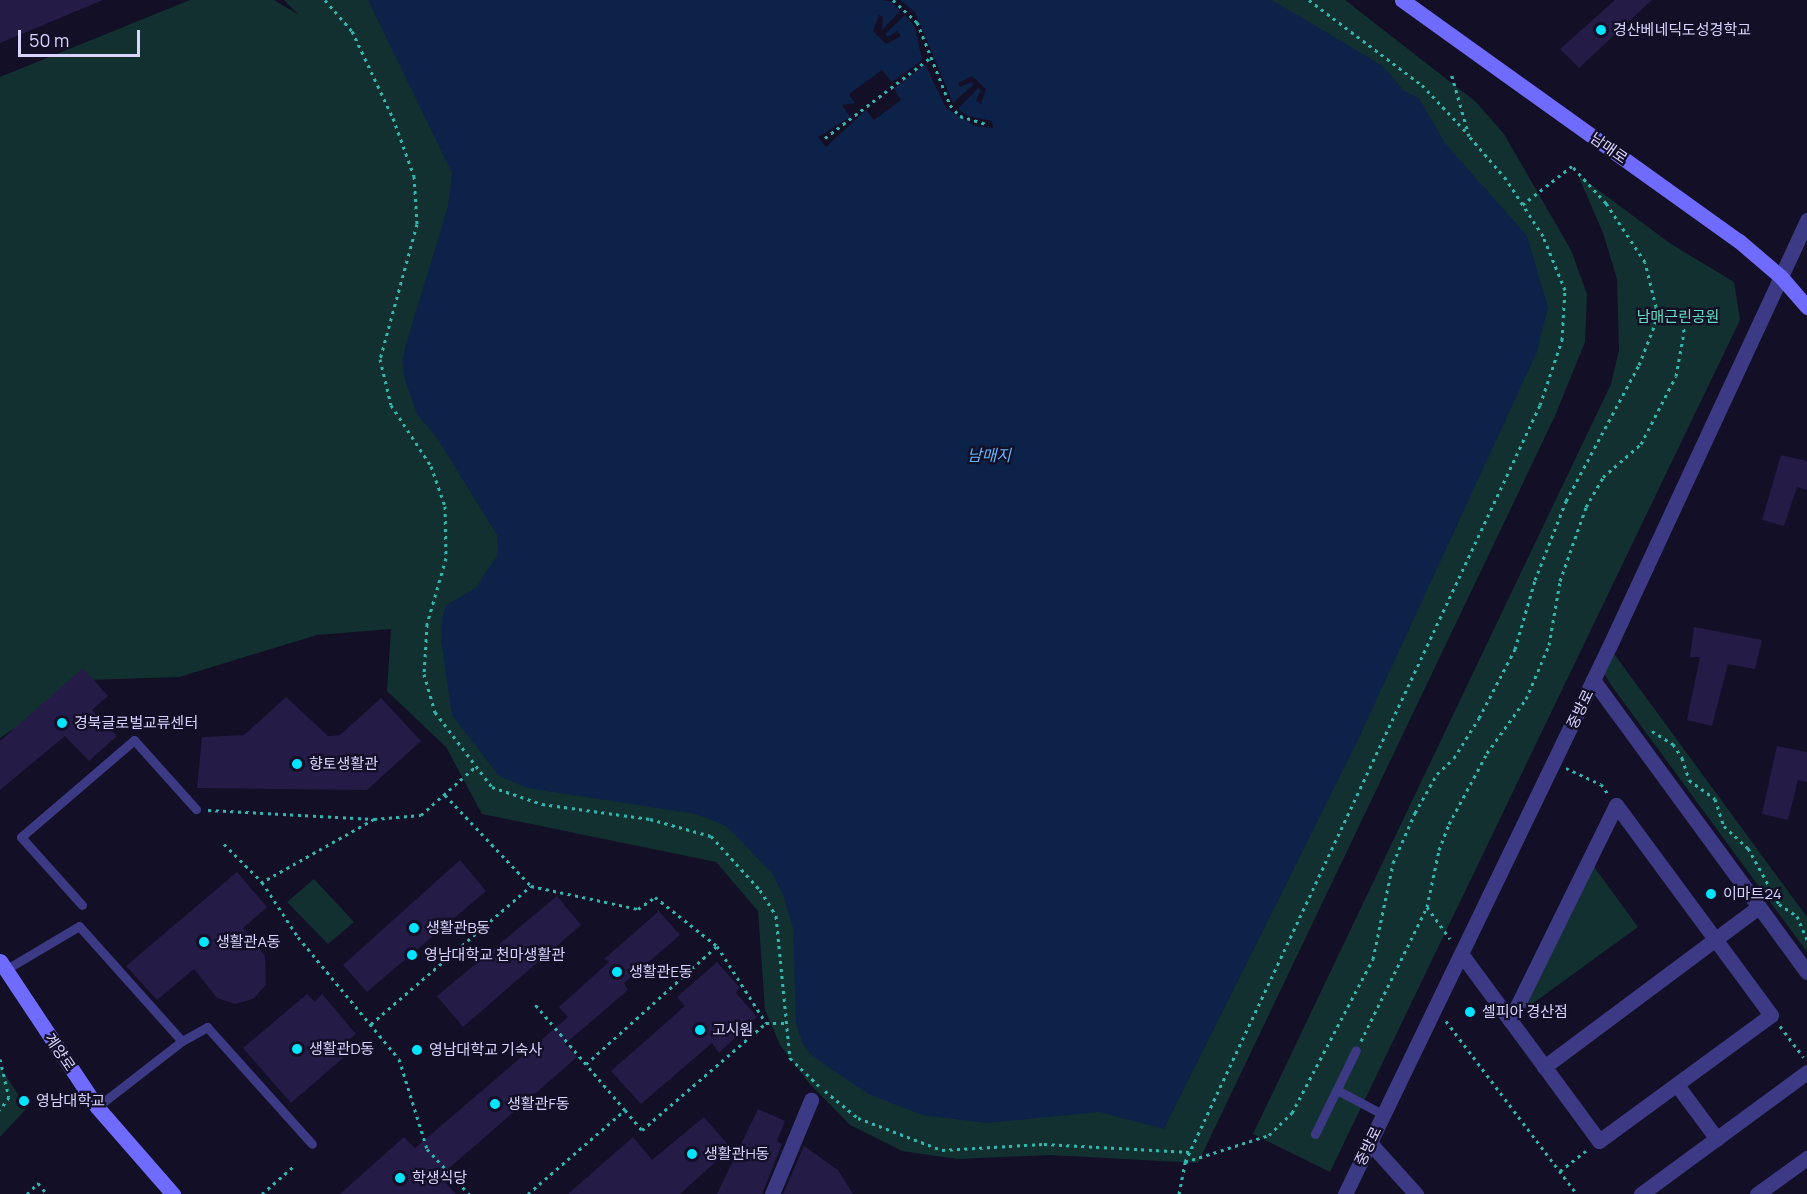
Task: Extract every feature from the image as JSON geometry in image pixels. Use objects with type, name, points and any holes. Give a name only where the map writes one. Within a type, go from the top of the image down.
[{"type":"street","name":"남매로","points":[[1402,0],[1731,234],[1781,277],[1807,307]]},
{"type":"street","name":"중방로","points":[[1345,1194],[1554,763],[1807,220]]},
{"type":"street","points":[[1593,680],[1807,972]]},
{"type":"street","points":[[1462,956],[1599,1141],[1771,1015],[1616,805],[1510,1020]]},
{"type":"street","points":[[1544,1067],[1759,907]]},
{"type":"street","name":"계양로","points":[[3,965],[97,1107],[173,1194]]},
{"type":"street","points":[[1641,1194],[1807,1072]]},
{"type":"street","points":[[1677,1085],[1717,1139]]},
{"type":"street","points":[[772,1194],[810,1100]]},
{"type":"street","points":[[1370,1143],[1416,1194]]},
{"type":"street","points":[[1757,1194],[1807,1158]]},
{"type":"lane","points":[[82,905],[21,837],[134,740],[196,809]]},
{"type":"lane","points":[[3,965],[78,926],[182,1041]]},
{"type":"lane","points":[[97,1107],[182,1041],[207,1027],[312,1144]]},
{"type":"lane","points":[[1315,1134],[1356,1050]]},
{"type":"lane","points":[[1337,1090],[1384,1115]]},
{"type":"path","points":[[326,0],[352,30],[393,118],[414,176],[417,224],[380,359],[391,405],[431,466],[445,506],[446,558],[427,624],[424,674],[435,712],[492,786],[542,804],[650,819],[711,836],[760,890],[776,916],[790,1058],[858,1118],[942,1150],[1044,1144],[1190,1152]]},
{"type":"path","points":[[893,0],[917,22],[950,105],[960,116],[989,125]]},
{"type":"path","points":[[1179,1194],[1185,1162],[1540,405],[1562,340],[1565,290],[1543,236],[1522,205],[1469,136],[1422,85],[1309,0]]},
{"type":"path","points":[[825,138],[930,58]]},
{"type":"path","points":[[1451,73],[1469,136]]},
{"type":"path","points":[[1185,1162],[1269,1135],[1297,1103],[1373,959],[1393,863],[1411,823],[1437,774],[1454,758],[1479,718],[1515,649],[1535,580],[1566,501],[1639,365],[1656,312],[1645,262],[1632,237],[1572,166],[1522,205]]},
{"type":"path","points":[[1656,312],[1698,309]]},
{"type":"path","points":[[1356,1050],[1427,906],[1439,850],[1449,824],[1487,753],[1526,699],[1549,645],[1560,581],[1586,507],[1603,477],[1641,444],[1676,376],[1684,332],[1681,311]]},
{"type":"path","points":[[1652,731],[1677,749],[1689,780],[1715,799],[1724,826],[1748,848],[1762,879],[1779,904],[1797,916],[1807,940]]},
{"type":"path","points":[[1554,763],[1601,784],[1616,805]]},
{"type":"path","points":[[196,809],[374,819],[421,815],[476,766]]},
{"type":"path","points":[[445,795],[531,886],[638,909],[655,897],[717,946],[766,1023]]},
{"type":"path","points":[[262,882],[374,819]]},
{"type":"path","points":[[224,844],[262,882],[298,938],[399,1059],[427,1149],[469,1194]]},
{"type":"path","points":[[371,1025],[531,886]]},
{"type":"path","points":[[1427,906],[1462,956]]},
{"type":"path","points":[[586,1064],[717,946]]},
{"type":"path","points":[[534,1002],[642,1130],[766,1023],[786,1023]]},
{"type":"path","points":[[1436,1008],[1577,1194]]},
{"type":"path","points":[[1771,1015],[1807,1062]]},
{"type":"path","points":[[0,1059],[9,1097],[0,1110]]},
{"type":"path","points":[[528,1194],[625,1110]]},
{"type":"path","points":[[1559,1171],[1599,1141]]},
{"type":"path","points":[[262,1194],[294,1166]]},
{"type":"path","points":[[27,1194],[38,1183],[47,1194]]},
{"type":"green space","name":"남매지","points":[[190,0],[274,0],[299,15],[284,0],[1345,0],[1476,102],[1504,134],[1571,250],[1587,294],[1585,342],[1555,416],[1198,1163],[1049,1155],[957,1159],[902,1151],[850,1125],[808,1082],[780,1045],[765,1010],[758,911],[716,862],[482,814],[446,747],[387,691],[391,629],[317,635],[179,677],[86,680],[0,738],[0,77]]},
{"type":"green space","name":"남매근린공원","points":[[1578,175],[1671,244],[1734,282],[1740,320],[1330,1172],[1253,1134],[1611,384],[1619,350],[1617,279],[1603,233]]},
{"type":"green space","points":[[1609,647],[1807,917],[1807,952],[1611,685],[1600,667]]},
{"type":"green space","points":[[1589,860],[1638,927],[1510,1020]]},
{"type":"green space","points":[[314,879],[354,922],[328,944],[287,902]]},
{"type":"green space","points":[[0,1067],[27,1108],[0,1137]]},
{"type":"water","name":"남매지","points":[[368,0],[1272,0],[1383,66],[1404,91],[1419,98],[1445,143],[1527,236],[1548,307],[1537,352],[1357,742],[1164,1129],[1099,1112],[987,1123],[922,1115],[868,1094],[812,1056],[802,1042],[796,1023],[793,928],[783,895],[772,873],[726,826],[696,814],[527,788],[499,776],[452,715],[441,641],[442,618],[446,605],[476,588],[498,555],[497,535],[437,438],[417,414],[405,380],[402,362],[406,344],[448,206],[452,173]]},
{"type":"pier","points":[[882,0],[900,0],[915,12],[953,103],[973,85],[972,82],[960,87],[958,83],[972,76],[986,89],[981,104],[976,101],[981,90],[978,88],[958,109],[968,116],[992,121],[993,128],[975,126],[946,108],[925,64],[894,89],[901,100],[874,120],[866,110],[826,147],[818,137],[850,117],[842,105],[855,103],[849,94],[882,70],[892,82],[922,60],[915,27],[905,15],[885,34],[888,37],[897,31],[901,36],[886,44],[873,31],[879,15],[883,17],[882,30],[900,11],[892,2]]},
{"type":"building","points":[[0,0],[103,0],[0,43]]},
{"type":"building","name":"경산베네딕도성경학교","points":[[1615,0],[1652,0],[1579,68],[1560,49]]},
{"type":"building","points":[[1781,455],[1807,461],[1807,490],[1797,487],[1784,526],[1762,520]]},
{"type":"building","points":[[1694,627],[1762,640],[1755,669],[1728,664],[1712,726],[1687,720],[1700,657],[1690,657]]},
{"type":"building","name":"경북글로벌교류센터","points":[[83,668],[108,696],[92,710],[117,736],[89,761],[65,736],[0,790],[0,741]]},
{"type":"building","name":"향토생활관","points":[[286,697],[328,736],[340,735],[381,698],[421,741],[367,790],[197,788],[202,737],[244,735]]},
{"type":"building","points":[[1777,746],[1807,752],[1807,782],[1798,780],[1788,820],[1762,814]]},
{"type":"building","name":"생활관B동","points":[[460,860],[486,891],[367,992],[343,965]]},
{"type":"building","name":"생활관A동","points":[[237,872],[267,907],[243,928],[265,956],[266,985],[253,999],[235,1004],[217,998],[194,969],[157,1000],[126,966]]},
{"type":"building","points":[[557,896],[581,925],[463,1027],[437,996]]},
{"type":"building","points":[[659,911],[680,935],[624,983],[628,990],[565,1044],[577,1057],[440,1176],[456,1194],[340,1194],[404,1137],[415,1148],[568,1017],[559,1007],[609,962],[604,959]]},
{"type":"building","name":"고시원","points":[[717,962],[739,987],[736,993],[757,1017],[719,1053],[712,1043],[641,1104],[611,1071],[685,1006],[677,997]]},
{"type":"building","name":"생활관D동","points":[[307,994],[315,1002],[322,994],[356,1034],[345,1043],[351,1051],[291,1103],[243,1048]]},
{"type":"building","points":[[758,1109],[785,1121],[777,1141],[782,1144],[762,1194],[717,1194]]},
{"type":"building","name":"생활관H동","points":[[704,1117],[731,1148],[680,1194],[568,1194],[633,1137],[652,1160]]},
{"type":"building","points":[[804,1146],[838,1170],[853,1194],[783,1194]]},
{"type":"place","name":"경산베네딕도성경학교","points":[[1601,30]]},
{"type":"place","name":"경북글로벌교류센터","points":[[62,723]]},
{"type":"place","name":"향토생활관","points":[[297,764]]},
{"type":"place","name":"이마트24","points":[[1711,894]]},
{"type":"place","name":"생활관B동","points":[[414,928]]},
{"type":"place","name":"생활관A동","points":[[204,942]]},
{"type":"place","name":"영남대학교 천마생활관","points":[[412,955]]},
{"type":"place","name":"생활관E동","points":[[617,972]]},
{"type":"place","name":"셀피아 경산점","points":[[1470,1012]]},
{"type":"place","name":"고시원","points":[[700,1030]]},
{"type":"place","name":"생활관D동","points":[[297,1049]]},
{"type":"place","name":"영남대학교 기숙사","points":[[417,1050]]},
{"type":"place","name":"영남대학교","points":[[24,1101]]},
{"type":"place","name":"생활관F동","points":[[495,1104]]},
{"type":"place","name":"생활관H동","points":[[692,1154]]},
{"type":"place","name":"학생식당","points":[[400,1178]]}]
